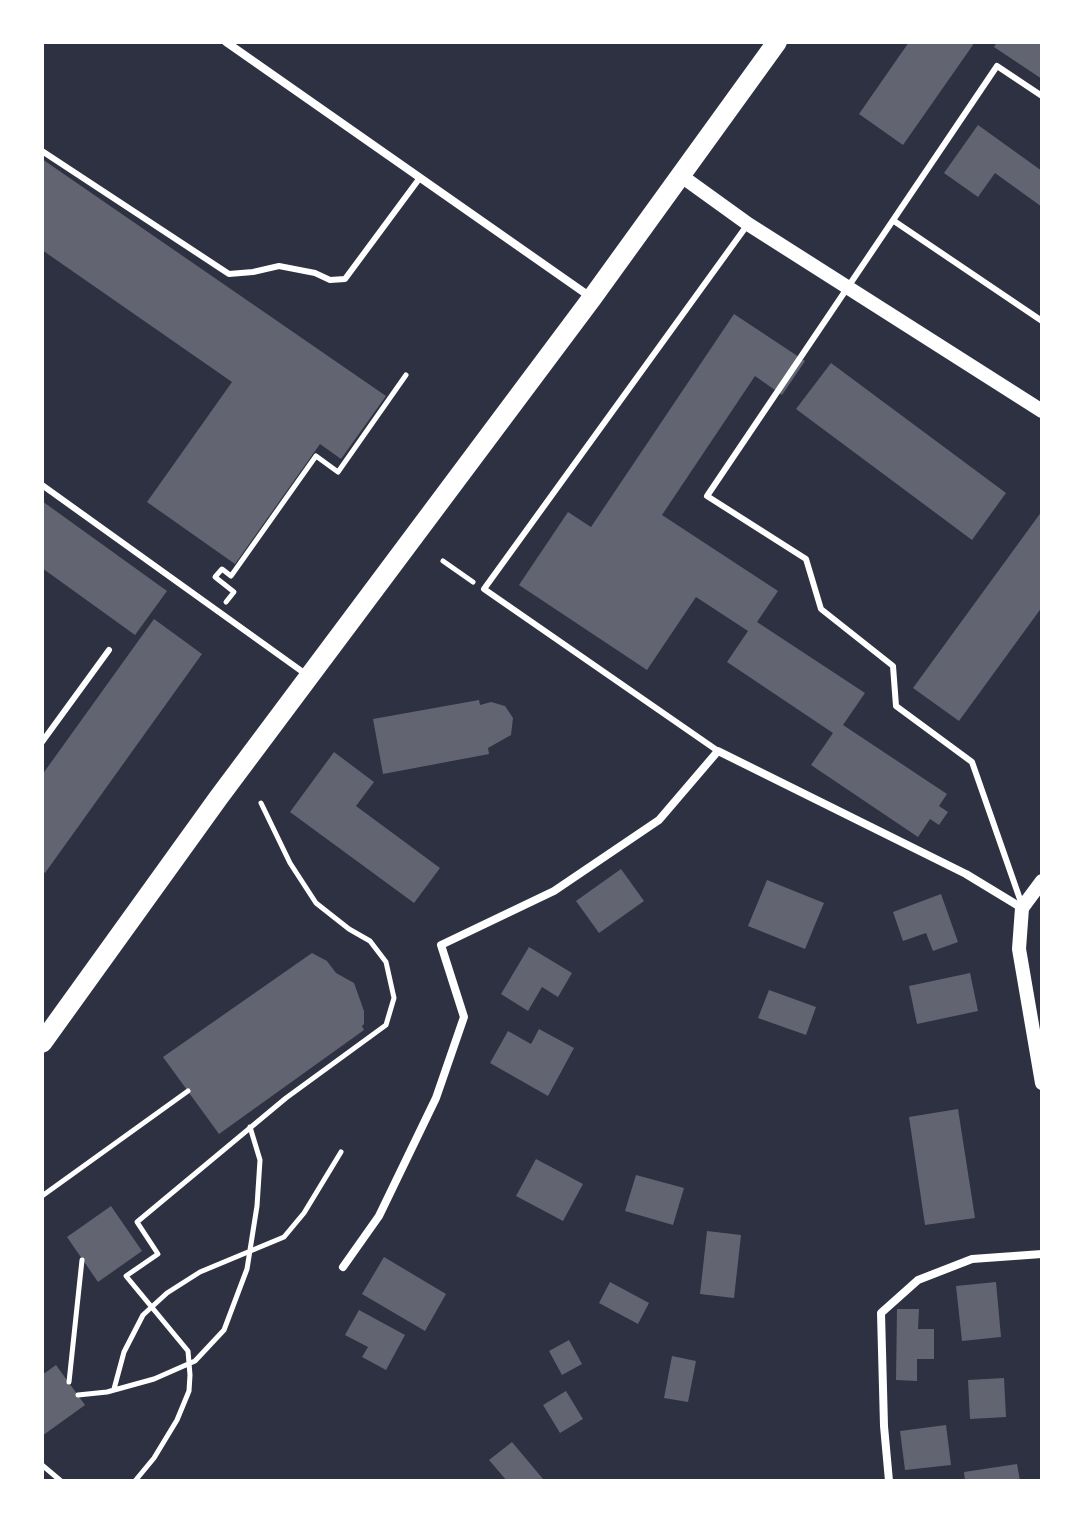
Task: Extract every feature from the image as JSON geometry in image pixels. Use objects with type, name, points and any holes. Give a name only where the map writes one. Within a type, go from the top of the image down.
[{"type":"main road","points":[[42,1043],[210,810],[592,298],[774,43]]},
{"type":"street","points":[[226,42],[592,298]]},
{"type":"street","points":[[680,175],[748,224],[1042,411]]},
{"type":"street","points":[[343,1267],[385,1203],[436,1098],[464,1017],[441,945],[554,891],[659,820],[718,751],[966,874],[1022,908]]},
{"type":"street","points":[[1042,881],[1022,908],[1019,949],[1042,1083]]},
{"type":"street","points":[[889,1481],[881,1313],[918,1280],[972,1259],[1042,1254]]},
{"type":"lane","points":[[1022,908],[972,762],[896,706],[893,666],[821,609],[806,559],[707,496],[997,66],[1042,96]]},
{"type":"lane","points":[[42,151],[229,274],[279,266],[315,273],[330,280],[345,279],[419,179]]},
{"type":"lane","points":[[894,221],[1042,321]]},
{"type":"lane","points":[[718,751],[484,589],[748,224]]},
{"type":"lane","points":[[42,485],[310,677]]},
{"type":"lane","points":[[42,742],[109,650]]},
{"type":"path","points":[[219,612],[234,592],[215,577],[222,569],[231,576],[316,456],[338,472],[406,375]]},
{"type":"path","points":[[443,561],[484,589]]},
{"type":"path","points":[[135,1481],[154,1458],[177,1420],[189,1391],[188,1351],[126,1276],[158,1254],[137,1222],[250,1127],[386,1025],[394,998],[386,962],[370,941],[316,903],[290,863],[261,803]]},
{"type":"path","points":[[42,1196],[188,1091]]},
{"type":"path","points":[[78,1395],[114,1390],[154,1379],[189,1364],[224,1330],[247,1269],[250,1251],[260,1160],[250,1127]]},
{"type":"path","points":[[114,1390],[124,1352],[143,1315],[167,1293],[200,1272],[284,1237],[304,1213],[341,1152]]},
{"type":"path","points":[[69,1382],[82,1260]]},
{"type":"path","points":[[42,1465],[61,1481]]},
{"type":"building","points":[[909,42],[975,42],[903,145],[859,114]]},
{"type":"building","points":[[997,42],[1042,42],[1042,79],[994,47]]},
{"type":"building","points":[[978,125],[1042,171],[1042,207],[995,173],[978,197],[944,173]]},
{"type":"building","points":[[42,159],[386,396],[341,459],[320,444],[235,564],[147,502],[232,382],[42,250]]},
{"type":"building","points":[[734,314],[805,361],[782,395],[755,376],[662,515],[778,591],[757,622],[865,693],[843,725],[947,794],[939,806],[948,812],[939,825],[930,819],[918,837],[811,765],[833,733],[727,662],[748,631],[696,597],[647,670],[519,585],[568,512],[591,527]]},
{"type":"building","points":[[831,363],[1006,493],[972,540],[796,409]]},
{"type":"building","points":[[42,501],[167,591],[135,635],[42,568]]},
{"type":"building","points":[[1042,511],[1042,607],[959,721],[913,688]]},
{"type":"building","points":[[154,619],[202,654],[45,873],[42,871],[42,775]]},
{"type":"building","points":[[479,700],[480,705],[491,702],[505,706],[513,718],[511,735],[488,748],[489,754],[383,774],[373,719]]},
{"type":"building","points":[[334,752],[374,782],[356,806],[440,868],[414,903],[290,812]]},
{"type":"building","points":[[621,869],[644,901],[599,933],[576,901]]},
{"type":"building","points":[[767,880],[824,903],[805,949],[748,926]]},
{"type":"building","points":[[941,894],[958,942],[933,951],[926,933],[903,941],[893,912]]},
{"type":"building","points":[[529,947],[572,973],[558,997],[542,987],[528,1011],[501,994]]},
{"type":"building","points":[[312,953],[354,983],[364,1011],[364,1030],[219,1134],[163,1057]]},
{"type":"building","points":[[970,973],[978,1011],[917,1024],[909,986]]},
{"type":"building","points":[[769,990],[816,1007],[806,1035],[758,1018]]},
{"type":"building","points":[[539,1029],[574,1048],[548,1096],[490,1063],[508,1031],[531,1044]]},
{"type":"building","points":[[958,1109],[975,1218],[925,1225],[909,1117]]},
{"type":"building","points":[[536,1159],[583,1184],[563,1221],[516,1196]]},
{"type":"building","points":[[636,1175],[684,1188],[673,1225],[625,1211]]},
{"type":"building","points":[[111,1206],[142,1251],[98,1282],[67,1237]]},
{"type":"building","points":[[707,1231],[741,1235],[734,1298],[700,1294]]},
{"type":"building","points":[[384,1257],[446,1294],[425,1331],[362,1294]]},
{"type":"building","points":[[610,1282],[649,1303],[638,1324],[599,1303]]},
{"type":"building","points":[[996,1282],[1001,1337],[962,1341],[956,1286]]},
{"type":"building","points":[[897,1309],[919,1309],[918,1329],[934,1329],[934,1359],[917,1359],[917,1381],[896,1380]]},
{"type":"building","points":[[359,1310],[405,1335],[386,1370],[362,1357],[368,1347],[345,1335]]},
{"type":"building","points":[[569,1340],[582,1364],[562,1375],[549,1351]]},
{"type":"building","points":[[672,1356],[696,1361],[688,1402],[664,1398]]},
{"type":"building","points":[[56,1365],[85,1405],[42,1436],[42,1375]]},
{"type":"building","points":[[1004,1378],[1006,1417],[970,1419],[968,1380]]},
{"type":"building","points":[[566,1391],[583,1419],[560,1433],[543,1405]]},
{"type":"building","points":[[946,1425],[951,1465],[905,1470],[900,1431]]},
{"type":"building","points":[[512,1442],[543,1479],[507,1481],[489,1460]]},
{"type":"building","points":[[1017,1464],[1020,1481],[965,1481],[964,1472]]}]
